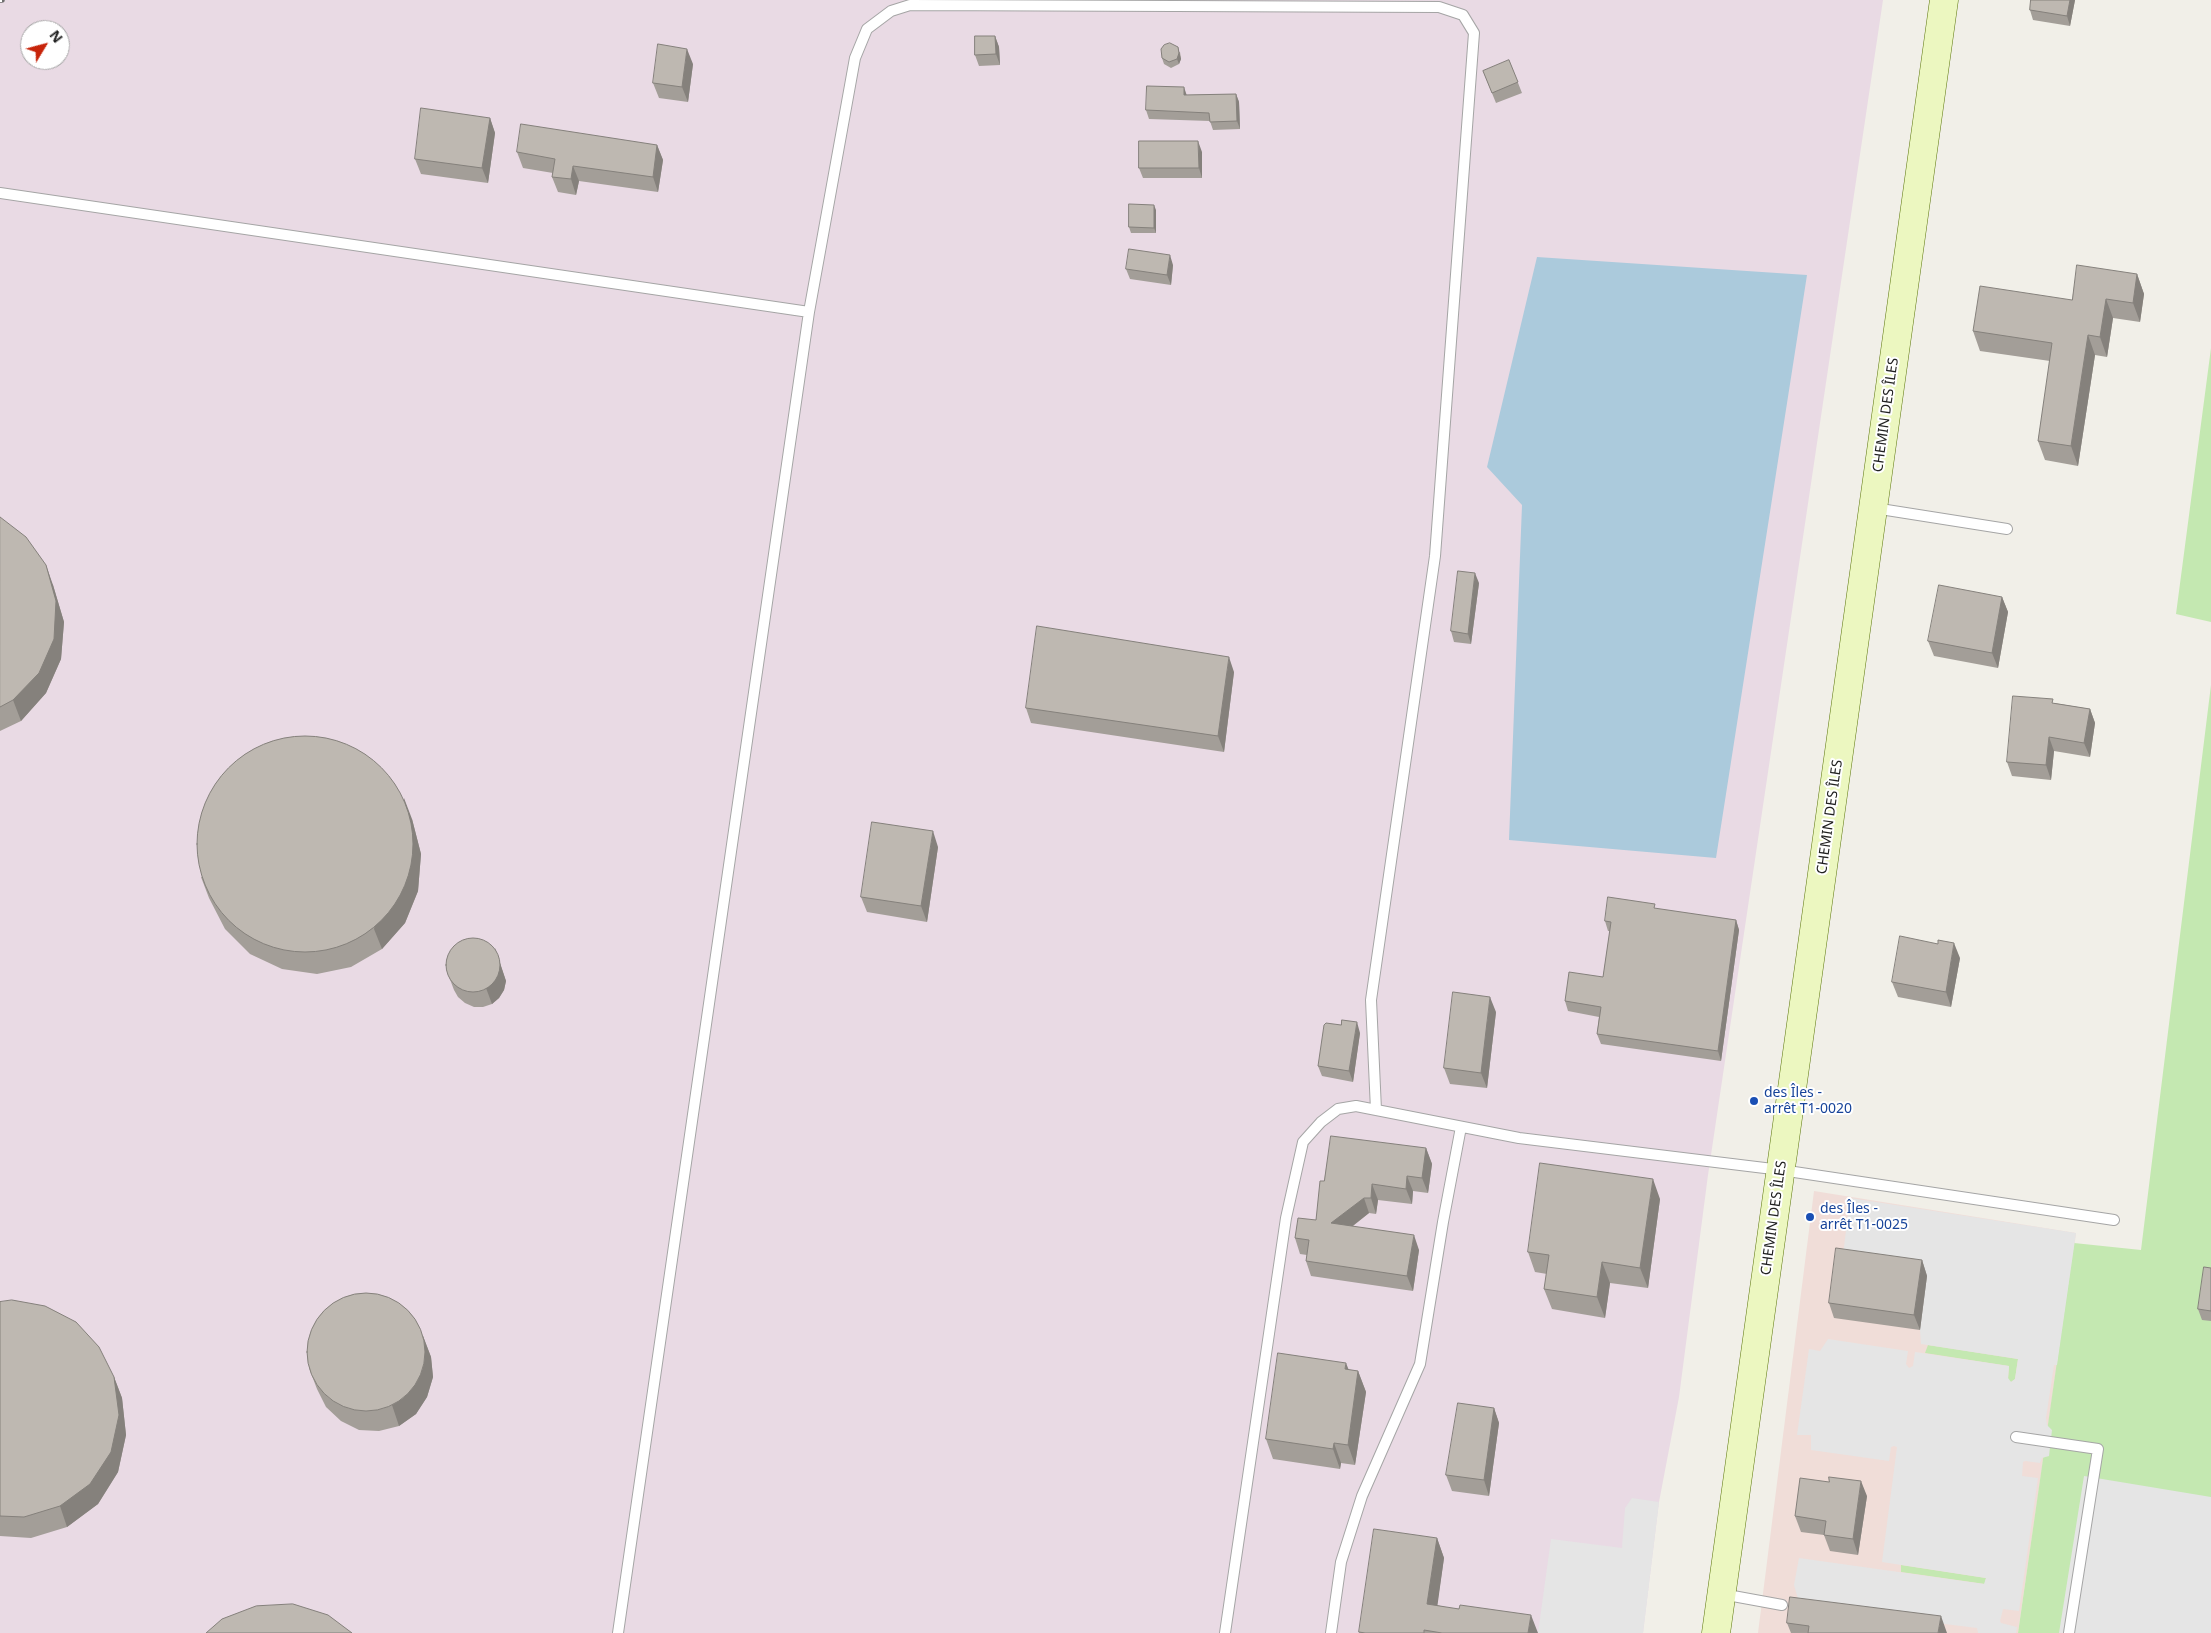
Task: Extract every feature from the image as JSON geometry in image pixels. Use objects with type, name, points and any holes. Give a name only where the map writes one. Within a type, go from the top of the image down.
[{"type":"main road","name":"CHEMIN DES ÎLES","points":[[1716,1633],[1944,0]]},
{"type":"lane","points":[[618,1633],[809,312],[855,58],[867,29],[891,11],[910,5],[1439,7],[1463,15],[1474,33],[1435,556],[1371,1000],[1376,1110]]},
{"type":"lane","points":[[0,193],[809,312]]},
{"type":"lane","points":[[1873,507],[2007,529]]},
{"type":"lane","points":[[1225,1633],[1286,1218],[1303,1142],[1321,1122],[1338,1109],[1356,1106],[1519,1138],[1781,1170],[2114,1220]]},
{"type":"lane","points":[[1331,1633],[1341,1562],[1362,1496],[1420,1364],[1461,1126]]},
{"type":"lane","points":[[2016,1437],[2098,1449],[2069,1633]]},
{"type":"lane","points":[[1721,1594],[1782,1605]]},
{"type":"shaded area","points":[[0,0],[1883,0],[1708,1175],[1679,1397],[1659,1502],[1643,1633],[0,1633]]},
{"type":"shaded area","points":[[1814,1191],[2076,1233],[2018,1633],[1758,1633]]},
{"type":"shaded area","points":[[1850,1198],[2076,1233],[2057,1365],[2054,1365],[2046,1418],[2047,1425],[2052,1430],[2049,1456],[2042,1458],[2040,1463],[2023,1462],[2022,1476],[2038,1478],[2019,1611],[2003,1609],[2000,1621],[2001,1623],[2017,1627],[2016,1633],[1978,1633],[1977,1628],[1800,1606],[1794,1585],[1799,1558],[1984,1584],[1986,1578],[1882,1562],[1897,1447],[1891,1447],[1889,1461],[1811,1450],[1811,1435],[1797,1435],[1809,1349],[1820,1351],[1828,1339],[1908,1351],[1906,1364],[1909,1368],[1913,1366],[1915,1352],[2009,1366],[2008,1378],[2011,1382],[2015,1379],[2018,1359],[1921,1344],[1920,1330],[1842,1263]]},
{"type":"shaded area","points":[[2084,1476],[2211,1497],[2211,1633],[2059,1633]]},
{"type":"shaded area","points":[[1632,1498],[1659,1502],[1643,1633],[1538,1633],[1551,1539],[1622,1548],[1625,1508]]},
{"type":"green space","points":[[2211,348],[2211,622],[2176,614]]},
{"type":"green space","points":[[2211,685],[2211,1633],[2018,1633],[2074,1243],[2141,1250]]},
{"type":"green space","points":[[1928,1345],[2018,1359],[2015,1379],[2011,1382],[2008,1380],[2009,1366],[1925,1353]]},
{"type":"green space","points":[[1901,1565],[1986,1578],[1985,1584],[1901,1572]]},
{"type":"water","points":[[1537,257],[1807,275],[1716,858],[1509,840],[1522,505],[1487,467]]},
{"type":"building","points":[[2031,0],[2070,0],[2067,16],[2030,10]]},
{"type":"building","points":[[975,36],[995,36],[996,54],[975,55]]},
{"type":"building","points":[[1170,43],[1178,47],[1179,53],[1177,59],[1169,62],[1162,58],[1161,49],[1164,45]]},
{"type":"building","points":[[658,44],[687,49],[682,87],[653,83]]},
{"type":"building","points":[[1509,60],[1518,82],[1492,93],[1483,71]]},
{"type":"building","points":[[1147,86],[1184,87],[1184,95],[1236,94],[1237,121],[1210,122],[1209,113],[1146,110]]},
{"type":"building","points":[[421,108],[490,118],[482,168],[415,159]]},
{"type":"building","points":[[521,124],[657,145],[653,177],[573,166],[571,179],[552,177],[555,159],[517,152]]},
{"type":"building","points":[[1139,141],[1198,141],[1199,168],[1139,168]]},
{"type":"building","points":[[1129,204],[1154,205],[1154,228],[1129,227]]},
{"type":"building","points":[[1129,249],[1170,255],[1167,275],[1126,269]]},
{"type":"building","points":[[2077,265],[2137,274],[2133,303],[2106,299],[2100,337],[2088,335],[2071,446],[2038,441],[2052,343],[1973,331],[1980,286],[2072,300]]},
{"type":"building","points":[[0,517],[26,537],[46,565],[56,601],[54,639],[39,673],[13,700],[0,707]]},
{"type":"building","points":[[1458,571],[1475,573],[1468,634],[1451,631]]},
{"type":"building","points":[[1939,585],[2002,597],[1992,653],[1928,641]]},
{"type":"building","points":[[1037,626],[1229,657],[1218,736],[1026,708]]},
{"type":"building","points":[[2013,696],[2053,699],[2052,703],[2090,709],[2084,743],[2049,737],[2046,765],[2007,762]]},
{"type":"building","points":[[294,736],[316,736],[346,744],[365,754],[382,767],[395,784],[405,803],[413,833],[413,855],[405,885],[395,904],[382,921],[365,934],[336,948],[316,952],[294,952],[274,948],[254,939],[236,928],[221,913],[201,875],[197,855],[197,833],[201,813],[210,793],[221,775],[236,760],[274,740]]},
{"type":"building","points":[[872,822],[933,831],[921,906],[861,897]]},
{"type":"building","points":[[1608,897],[1655,904],[1654,908],[1736,920],[1718,1051],[1597,1034],[1601,1007],[1565,1001],[1569,972],[1603,977],[1611,922],[1605,921]]},
{"type":"building","points":[[1900,936],[1938,944],[1938,940],[1954,943],[1946,992],[1892,982]]},
{"type":"building","points":[[473,938],[483,940],[492,946],[498,955],[500,965],[498,975],[492,984],[483,990],[473,992],[463,990],[454,984],[448,975],[446,965],[448,955],[454,946],[463,940]]},
{"type":"building","points":[[1453,992],[1490,997],[1481,1073],[1444,1068]]},
{"type":"building","points":[[1342,1020],[1357,1022],[1349,1071],[1318,1066],[1324,1025],[1326,1023],[1341,1025]]},
{"type":"building","points":[[1331,1136],[1426,1148],[1422,1178],[1407,1176],[1406,1189],[1372,1184],[1371,1198],[1364,1198],[1331,1223],[1414,1235],[1407,1276],[1306,1261],[1309,1240],[1295,1238],[1298,1218],[1316,1220],[1320,1181],[1324,1181]]},
{"type":"building","points":[[1540,1163],[1653,1179],[1640,1268],[1602,1262],[1597,1297],[1544,1289],[1549,1255],[1528,1252]]},
{"type":"building","points":[[1836,1248],[1922,1260],[1914,1315],[1829,1303]]},
{"type":"building","points":[[2204,1267],[2211,1268],[2211,1311],[2198,1309]]},
{"type":"building","points":[[366,1293],[377,1294],[399,1303],[415,1319],[424,1341],[424,1363],[415,1385],[399,1401],[377,1410],[366,1411],[355,1410],[333,1401],[317,1385],[308,1363],[307,1352],[308,1341],[317,1319],[333,1303],[355,1294]]},
{"type":"building","points":[[12,1300],[45,1306],[76,1322],[99,1347],[114,1377],[119,1415],[111,1452],[90,1484],[60,1506],[24,1517],[0,1516],[0,1302]]},
{"type":"building","points":[[1278,1353],[1346,1363],[1345,1369],[1358,1371],[1348,1445],[1334,1443],[1333,1449],[1266,1439]]},
{"type":"building","points":[[1458,1403],[1494,1408],[1484,1480],[1446,1475]]},
{"type":"building","points":[[1829,1477],[1861,1481],[1853,1539],[1824,1535],[1826,1521],[1795,1516],[1800,1478],[1829,1482]]},
{"type":"building","points":[[1374,1529],[1437,1538],[1427,1604],[1459,1609],[1460,1605],[1531,1615],[1528,1633],[1442,1633],[1424,1630],[1424,1633],[1359,1632]]},
{"type":"building","points":[[1790,1597],[1941,1616],[1938,1633],[1808,1633],[1809,1626],[1787,1623]]},
{"type":"building","points":[[293,1604],[328,1615],[352,1633],[206,1633],[222,1619],[256,1606]]},
{"type":"place","name":"des Îles - arrêt T1-0020","points":[[1754,1101]]},
{"type":"place","name":"des Îles - arrêt T1-0025","points":[[1810,1217]]}]
